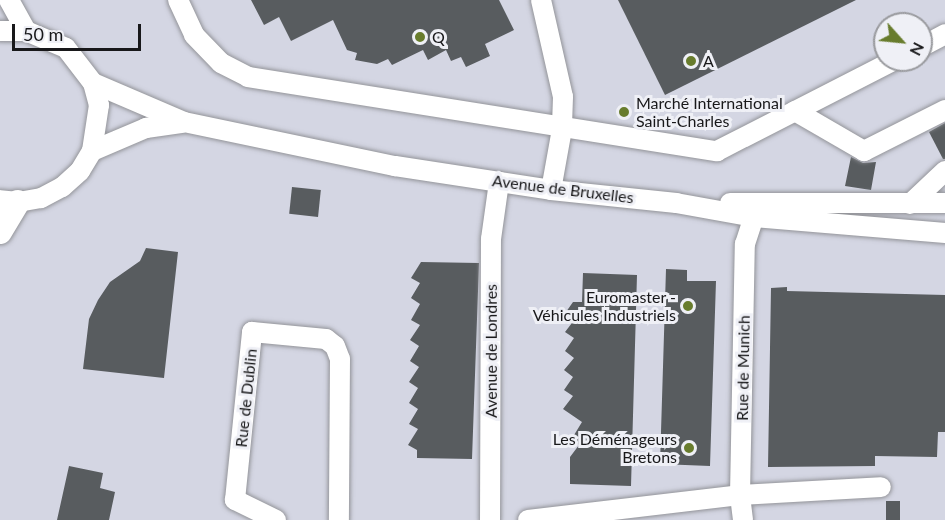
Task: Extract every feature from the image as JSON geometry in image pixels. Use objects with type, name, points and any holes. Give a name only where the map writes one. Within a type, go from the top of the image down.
[{"type":"main road","points":[[0,231],[9,201]]},
{"type":"street","points":[[9,0],[26,31]]},
{"type":"street","points":[[178,0],[195,35],[220,63],[248,77],[562,129],[717,151],[873,71]]},
{"type":"street","points":[[542,0],[563,97],[562,129],[551,190]]},
{"type":"street","points":[[0,32],[26,31],[66,48],[93,83],[99,105],[92,151],[80,171],[62,187],[41,198],[9,201]]},
{"type":"street","name":"Avenue de Bruxelles","points":[[93,83],[184,122],[395,166],[551,190],[676,203],[754,217],[945,233]]},
{"type":"street","points":[[795,111],[864,151],[945,110]]},
{"type":"street","name":"Avenue de Bruxelles","points":[[92,151],[136,131],[184,122]]},
{"type":"street","points":[[910,204],[945,171]]},
{"type":"street","name":"Avenue de Londres","points":[[490,520],[491,239],[499,182]]},
{"type":"street","points":[[676,203],[945,203]]},
{"type":"street","name":"Rue de Munich","points":[[743,520],[740,495],[745,244],[754,217]]},
{"type":"street","name":"Rue de Dublin","points":[[276,520],[235,500],[252,332],[326,339],[335,346],[340,359],[339,520]]},
{"type":"street","points":[[528,520],[740,495],[880,488]]},
{"type":"shaded area","points":[[0,0],[945,0],[945,520],[0,520]]},
{"type":"building","name":"Q","points":[[251,0],[499,0],[514,30],[485,44],[490,56],[466,67],[461,57],[451,61],[446,50],[428,60],[423,50],[392,65],[388,59],[377,64],[355,60],[357,53],[347,50],[333,20],[291,41],[279,17],[264,25]]},
{"type":"building","name":"A","points":[[618,0],[856,0],[665,95]]},
{"type":"building","points":[[945,123],[945,159],[943,159],[929,132]]},
{"type":"building","points":[[851,157],[863,163],[876,162],[871,190],[845,186]]},
{"type":"building","points":[[292,187],[321,190],[318,217],[289,214]]},
{"type":"building","points":[[146,248],[178,252],[164,378],[83,369],[89,319],[98,300],[110,282],[140,261]]},
{"type":"building","points":[[421,262],[479,263],[472,459],[417,458],[417,450],[408,445],[418,429],[409,424],[418,409],[409,403],[418,388],[409,382],[419,367],[410,361],[419,346],[410,340],[420,325],[411,320],[420,304],[411,298],[420,283],[411,278]]},
{"type":"building","points":[[666,269],[687,270],[687,281],[716,281],[710,466],[660,464]]},
{"type":"building","points":[[583,273],[637,275],[631,486],[570,484],[570,457],[579,445],[571,440],[582,422],[563,409],[573,396],[564,390],[573,377],[564,370],[574,358],[565,351],[574,338],[565,332],[575,319],[566,312],[573,302],[582,302]]},
{"type":"building","points":[[787,287],[787,291],[945,295],[945,432],[938,432],[937,457],[875,456],[875,466],[768,467],[771,288]]},
{"type":"building","points":[[69,466],[103,473],[100,488],[115,492],[109,520],[57,520]]},
{"type":"building","points":[[886,501],[900,501],[900,520],[886,520]]},
{"type":"place","name":"Q","points":[[420,37]]},
{"type":"place","name":"A","points":[[691,61]]},
{"type":"place","name":"Marché International Saint-Charles","points":[[624,112]]},
{"type":"place","name":"Euromaster - Véhicules Industriels","points":[[688,306]]},
{"type":"place","name":"Les Déménageurs Bretons","points":[[689,448]]}]
